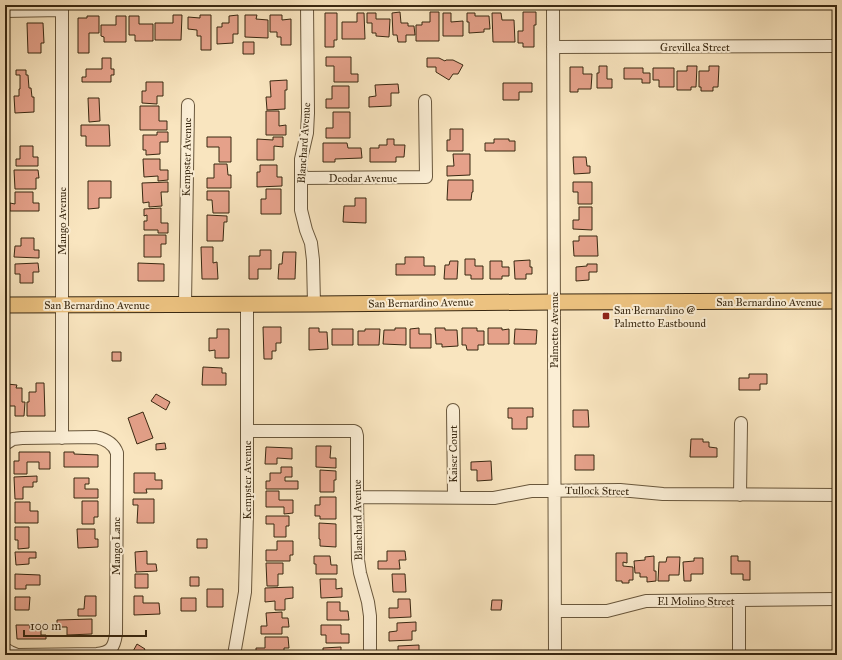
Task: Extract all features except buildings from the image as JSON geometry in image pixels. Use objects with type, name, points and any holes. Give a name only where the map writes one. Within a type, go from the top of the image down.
[{"type":"main road","name":"San Bernardino Avenue","points":[[5,305],[62,306],[554,302],[837,302]]},
{"type":"street","name":"Blanchard Avenue","points":[[307,5],[308,113],[307,134],[301,159],[301,210],[311,243],[314,304]]},
{"type":"street","name":"Palmetto Avenue","points":[[553,5],[555,655]]},
{"type":"street","points":[[5,11],[62,8]]},
{"type":"street","name":"Mango Avenue","points":[[62,8],[62,438]]},
{"type":"street","name":"Grevillea Street","points":[[553,47],[837,46]]},
{"type":"street","name":"Deodar Avenue","points":[[301,178],[426,177],[425,101]]},
{"type":"street","name":"Kempster Avenue","points":[[185,305],[188,105]]},
{"type":"street","name":"Kempster Avenue","points":[[234,655],[246,592],[248,431],[247,304]]},
{"type":"street","name":"Kaiser Court","points":[[453,410],[454,497]]},
{"type":"street","points":[[740,495],[741,423]]},
{"type":"street","name":"Blanchard Avenue","points":[[248,431],[356,432],[358,560],[370,616],[370,655]]},
{"type":"street","name":"Mango Lane","points":[[5,444],[13,439],[22,438],[100,438],[111,443],[117,453],[116,634],[114,644],[110,650],[97,654],[17,654],[5,649]]},
{"type":"street","name":"Tullock Street","points":[[357,498],[494,498],[523,492],[620,490],[663,494],[837,495]]},
{"type":"street","name":"El Molino Street","points":[[556,611],[607,611],[646,601],[837,599]]},
{"type":"street","points":[[739,601],[739,655]]},
{"type":"place","name":"San Bernardino @ Palmetto Eastbound","points":[[606,316]]}]
